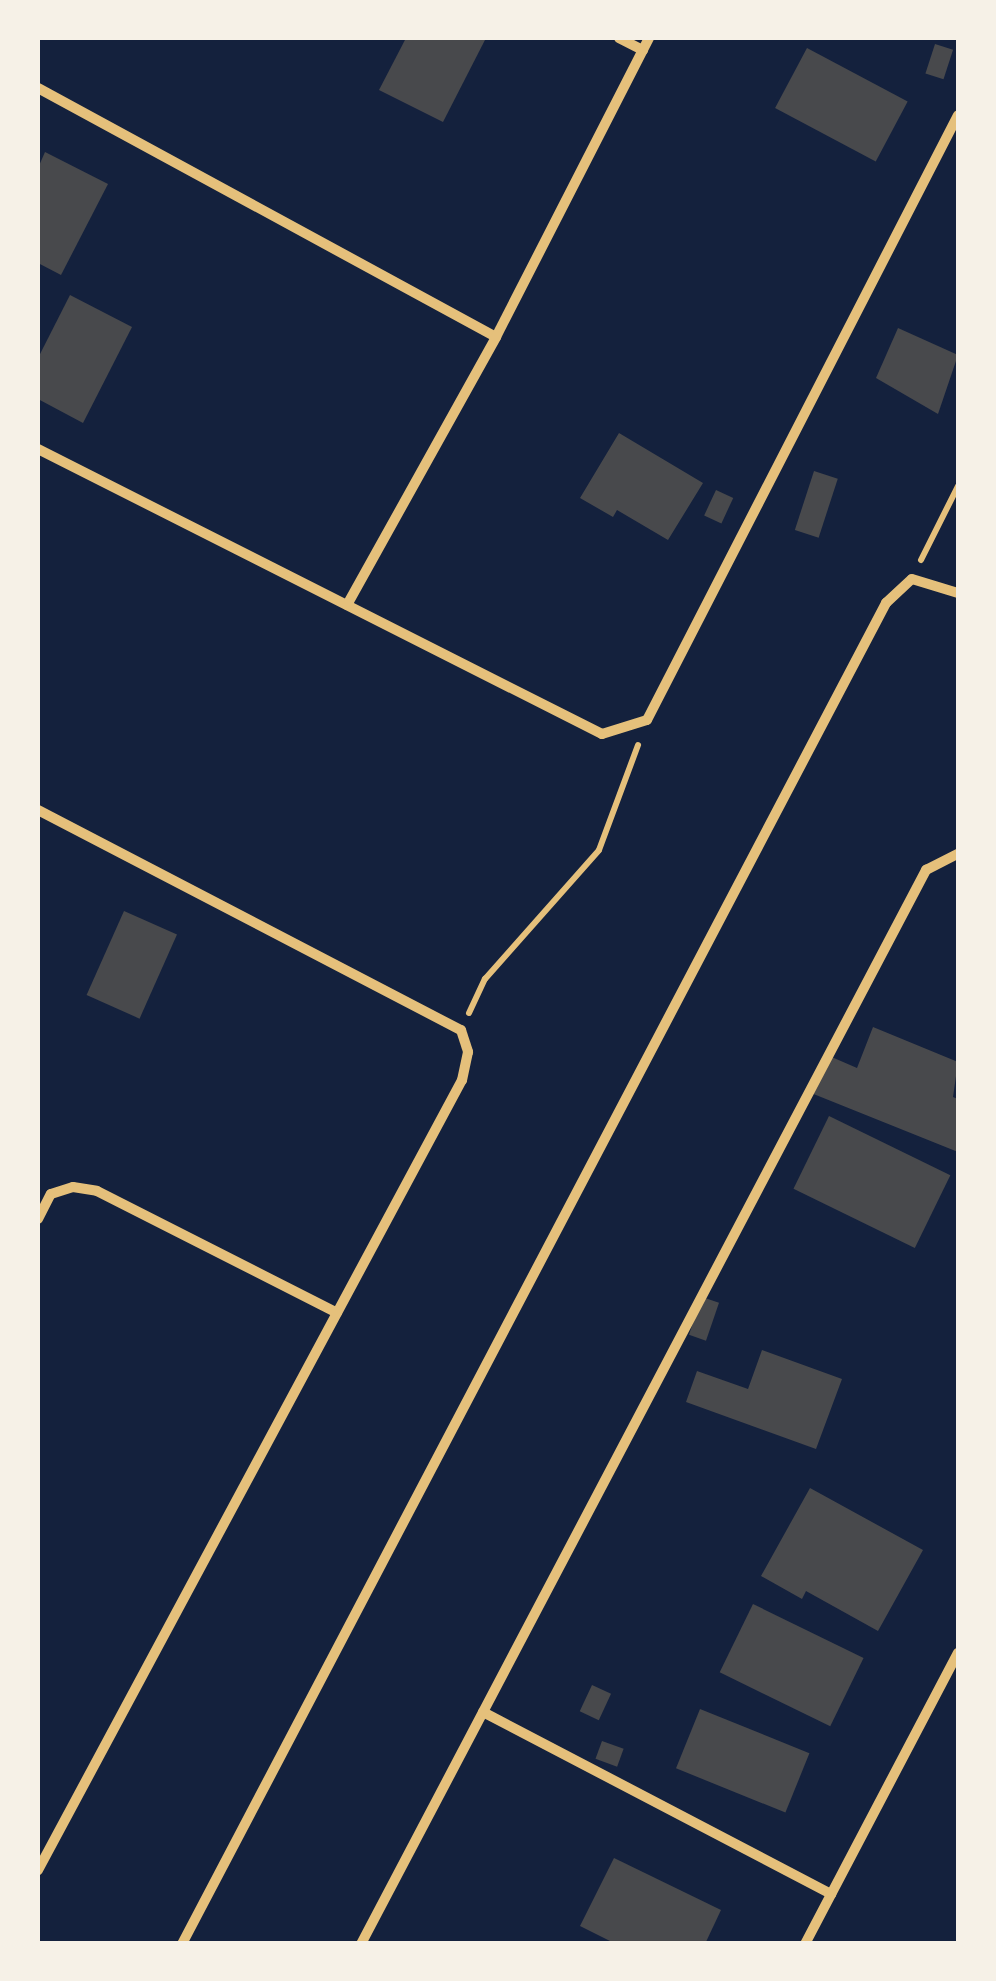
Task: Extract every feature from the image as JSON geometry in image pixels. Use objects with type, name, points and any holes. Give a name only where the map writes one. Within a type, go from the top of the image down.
[{"type":"street","points":[[619,38],[643,50]]},
{"type":"street","points":[[347,605],[496,337],[650,38]]},
{"type":"street","points":[[38,88],[496,337]]},
{"type":"street","points":[[38,448],[602,734],[647,720],[958,115]]},
{"type":"street","points":[[182,1944],[886,603],[912,579],[958,593]]},
{"type":"street","points":[[38,810],[460,1030],[468,1052],[462,1080],[38,1870]]},
{"type":"street","points":[[361,1944],[926,870],[958,854]]},
{"type":"street","points":[[38,1219],[51,1194],[74,1186],[97,1191],[337,1313]]},
{"type":"street","points":[[805,1944],[958,1653]]},
{"type":"street","points":[[483,1712],[831,1894]]},
{"type":"path","points":[[912,579],[958,486]]},
{"type":"path","points":[[460,1030],[485,979],[599,850],[647,720]]},
{"type":"building","points":[[406,38],[486,38],[443,122],[379,90]]},
{"type":"building","points":[[935,44],[953,50],[943,79],[925,73]]},
{"type":"building","points":[[807,48],[908,102],[876,162],[775,108]]},
{"type":"building","points":[[45,152],[108,184],[61,275],[38,263],[38,168]]},
{"type":"building","points":[[70,295],[132,327],[83,423],[38,399],[38,358]]},
{"type":"building","points":[[898,328],[958,355],[938,414],[876,378]]},
{"type":"building","points":[[619,433],[703,483],[668,540],[617,510],[613,517],[580,498]]},
{"type":"building","points":[[814,471],[838,479],[819,538],[795,530]]},
{"type":"building","points":[[716,490],[733,498],[721,523],[704,515]]},
{"type":"building","points":[[124,911],[177,935],[140,1019],[87,995]]},
{"type":"building","points":[[873,1027],[958,1062],[953,1097],[958,1099],[958,1152],[811,1093],[827,1055],[857,1068]]},
{"type":"building","points":[[829,1116],[950,1175],[915,1248],[793,1189]]},
{"type":"building","points":[[702,1297],[719,1303],[706,1341],[689,1335]]},
{"type":"building","points":[[762,1350],[842,1379],[816,1449],[686,1402],[697,1371],[748,1389]]},
{"type":"building","points":[[810,1488],[923,1550],[878,1631],[806,1591],[802,1599],[761,1576]]},
{"type":"building","points":[[753,1604],[864,1658],[830,1726],[720,1672]]},
{"type":"building","points":[[592,1685],[611,1694],[599,1720],[580,1711]]},
{"type":"building","points":[[700,1709],[809,1753],[785,1813],[676,1768]]},
{"type":"building","points":[[602,1741],[624,1749],[617,1767],[596,1759]]},
{"type":"building","points":[[614,1858],[721,1910],[705,1944],[616,1944],[580,1926]]}]
